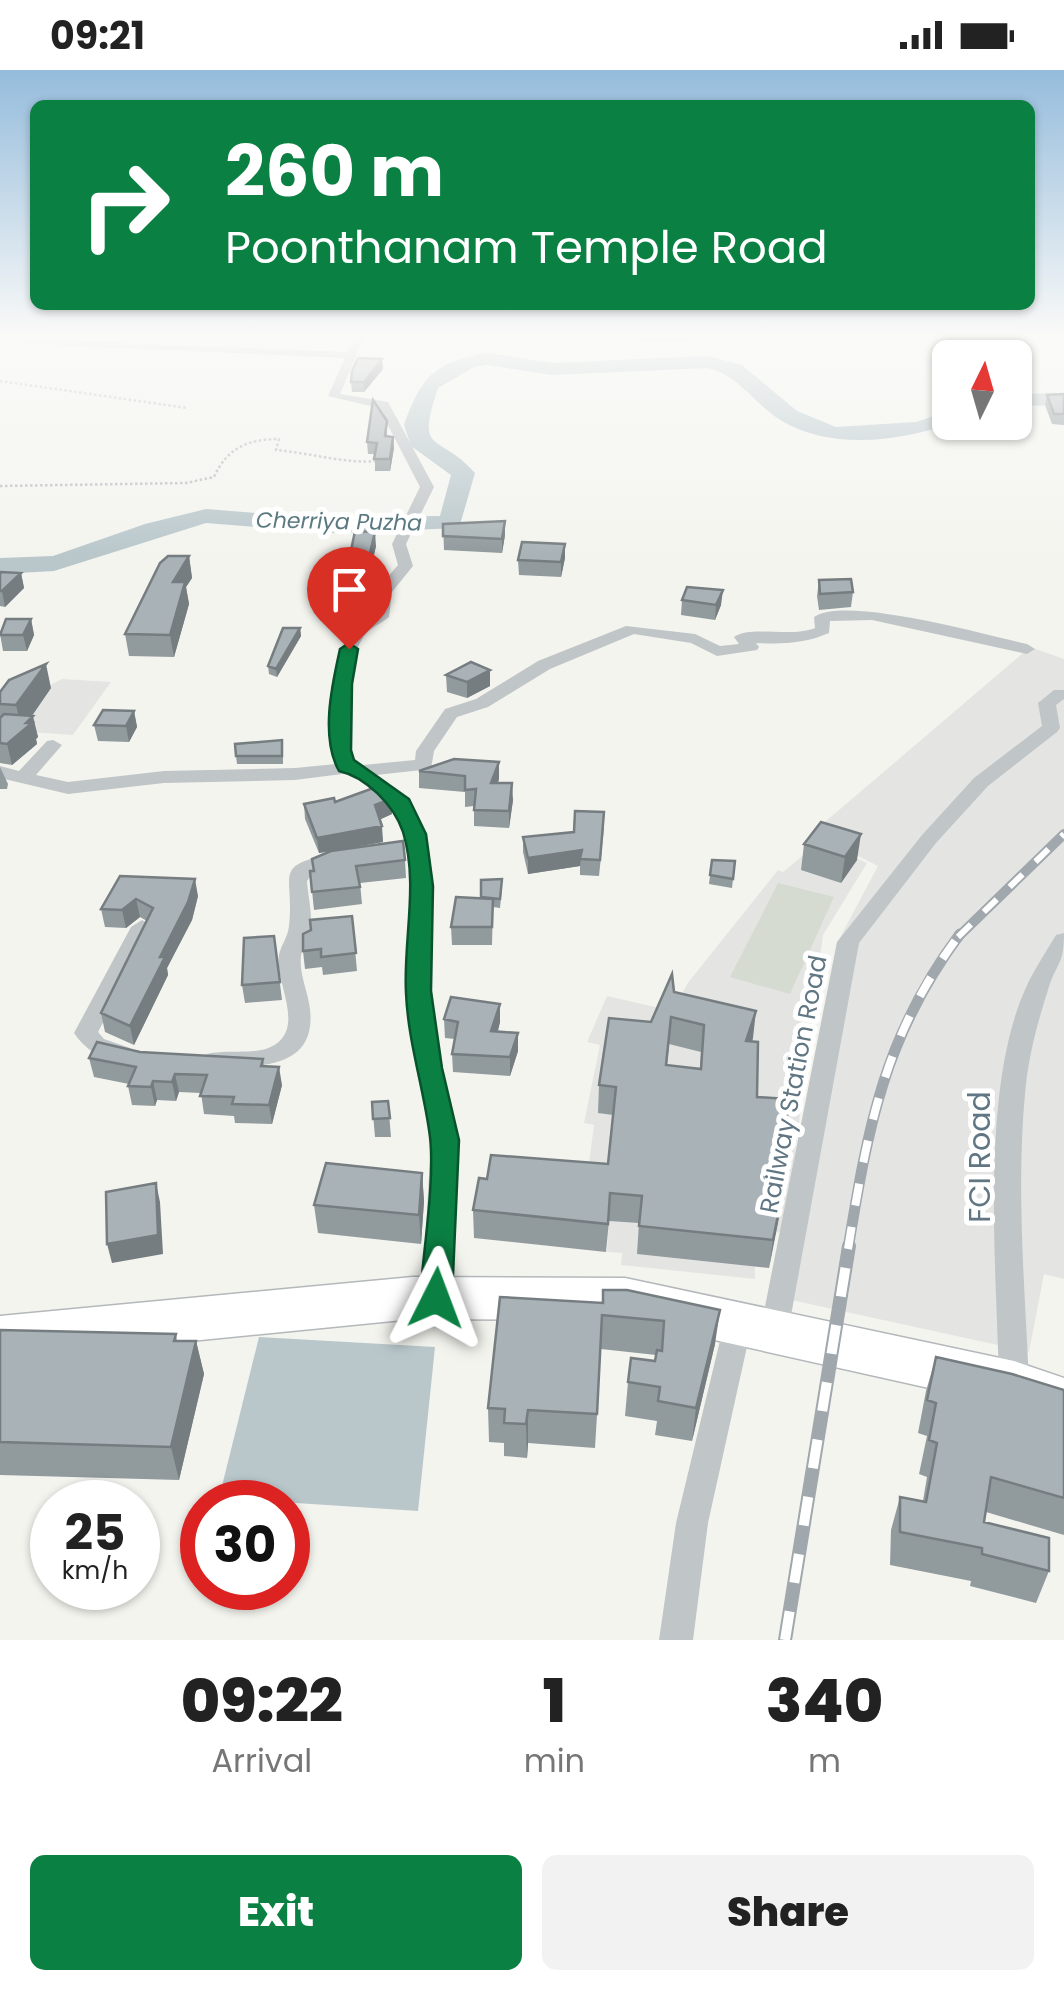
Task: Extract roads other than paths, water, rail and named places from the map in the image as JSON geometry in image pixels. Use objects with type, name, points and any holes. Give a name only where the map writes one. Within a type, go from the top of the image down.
[{"type":"highway","points":[[0,1338],[436,1298],[625,1299],[1014,1384],[1064,1401]]},
{"type":"street","points":[[386,408],[427,487],[402,534],[400,544],[406,566],[384,591],[380,617],[360,630],[349,649],[338,740],[354,769],[410,816],[404,848],[421,886],[418,991],[428,1068],[444,1140],[436,1298]]},
{"type":"street","points":[[0,772],[68,788],[164,777],[295,774],[424,765],[425,751],[451,713],[482,702],[544,665],[632,629],[695,639],[718,652],[751,647],[742,637],[768,642],[810,636],[822,630],[822,617],[872,615],[1027,649]]},
{"type":"street","name":"Railway Station Road","points":[[756,1328],[848,942],[929,839],[981,782],[1051,728],[1047,703],[1060,694]]},
{"type":"street","points":[[22,778],[53,746]]},
{"type":"street","points":[[194,1060],[268,1057],[284,1051],[300,1014],[290,954],[300,931],[294,892],[297,879],[311,864],[367,854]]},
{"type":"street","points":[[142,927],[86,1033],[96,1045],[146,1059]]},
{"type":"street","name":"FCI Road","points":[[1014,1384],[1010,1104],[1016,1052],[1028,1015],[1041,978],[1064,940]]},
{"type":"street","points":[[676,1640],[692,1523],[756,1328]]},
{"type":"waterway","name":"Cherriya Puzha","points":[[0,566],[28,567],[80,557],[154,529],[206,516],[335,526],[450,523],[463,473],[419,441],[415,425],[421,408]]},
{"type":"waterway","name":"Cherriya Puzha","points":[[780,408],[789,416],[834,434],[919,428],[932,423]]},
{"type":"railway","points":[[958,937],[1064,834]]},
{"type":"railway","points":[[848,1249],[872,1123],[896,1046],[934,972],[960,934]]},
{"type":"railway","points":[[785,1640],[849,1246]]}]
